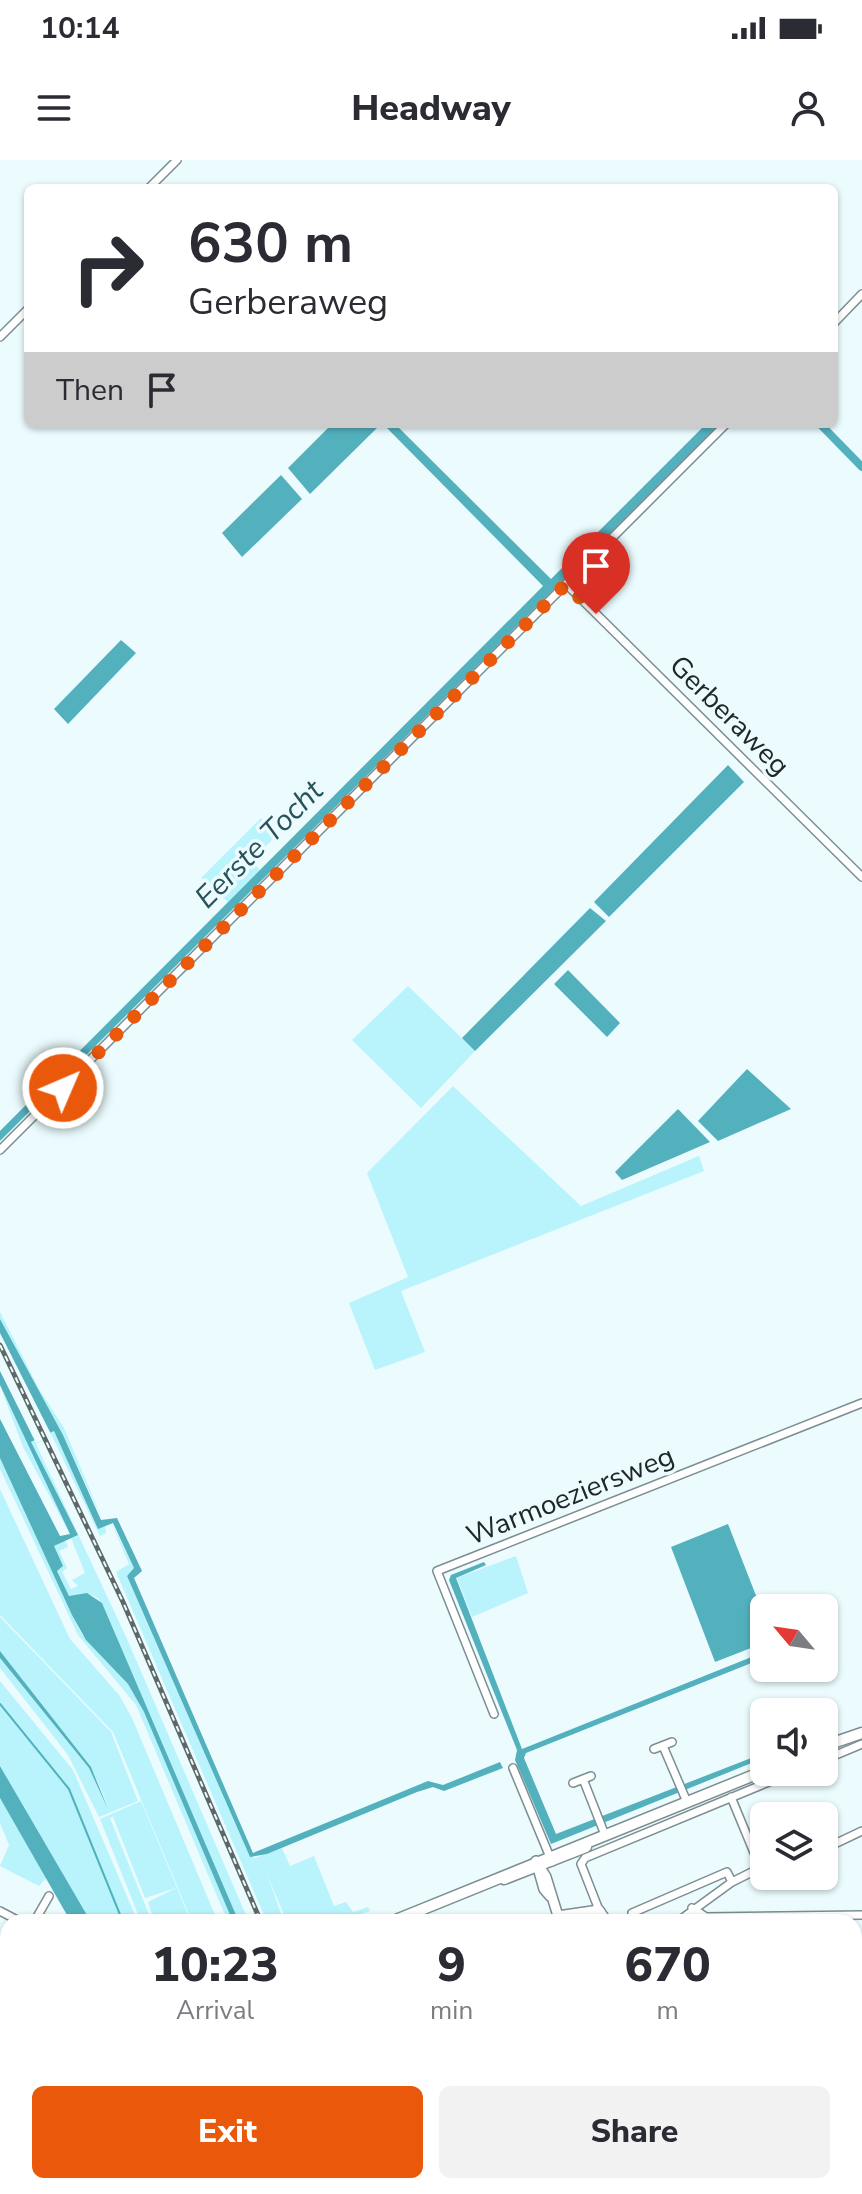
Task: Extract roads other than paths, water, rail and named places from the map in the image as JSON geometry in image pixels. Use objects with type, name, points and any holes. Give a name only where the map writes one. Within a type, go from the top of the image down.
[{"type":"main road","points":[[838,1741],[860,1732]]},
{"type":"main road","points":[[411,1914],[585,1848],[601,1825],[683,1793],[750,1775]]},
{"type":"street","points":[[153,184],[177,160]]},
{"type":"street","points":[[838,319],[862,294]]},
{"type":"street","points":[[0,337],[24,313]]},
{"type":"street","points":[[0,1150],[722,428]]},
{"type":"street","name":"Gerberaweg","points":[[566,584],[862,877]]},
{"type":"street","name":"Warmoeziersweg","points":[[494,1714],[437,1571],[862,1403]]},
{"type":"street","points":[[654,1749],[672,1742]]},
{"type":"street","points":[[838,1754],[862,1744]]},
{"type":"street","points":[[663,1746],[683,1793]]},
{"type":"street","points":[[513,1768],[557,1914]]},
{"type":"street","points":[[573,1783],[587,1777],[601,1825]]},
{"type":"street","points":[[602,1914],[581,1864],[603,1848],[758,1786]]},
{"type":"street","points":[[731,1797],[750,1840]]},
{"type":"street","points":[[838,1842],[862,1831]]},
{"type":"street","points":[[632,1914],[727,1872],[732,1882]]},
{"type":"street","points":[[686,1914],[750,1873]]},
{"type":"street","points":[[39,1914],[49,1896]]},
{"type":"street","points":[[692,1908],[699,1914]]},
{"type":"street","points":[[581,1914],[599,1910]]},
{"type":"waterway","name":"Eerste Tocht","points":[[824,428],[862,467]]},
{"type":"waterway","points":[[0,1704],[69,1789],[120,1914]]},
{"type":"railway","points":[[0,1345],[123,1602],[258,1914]]}]
